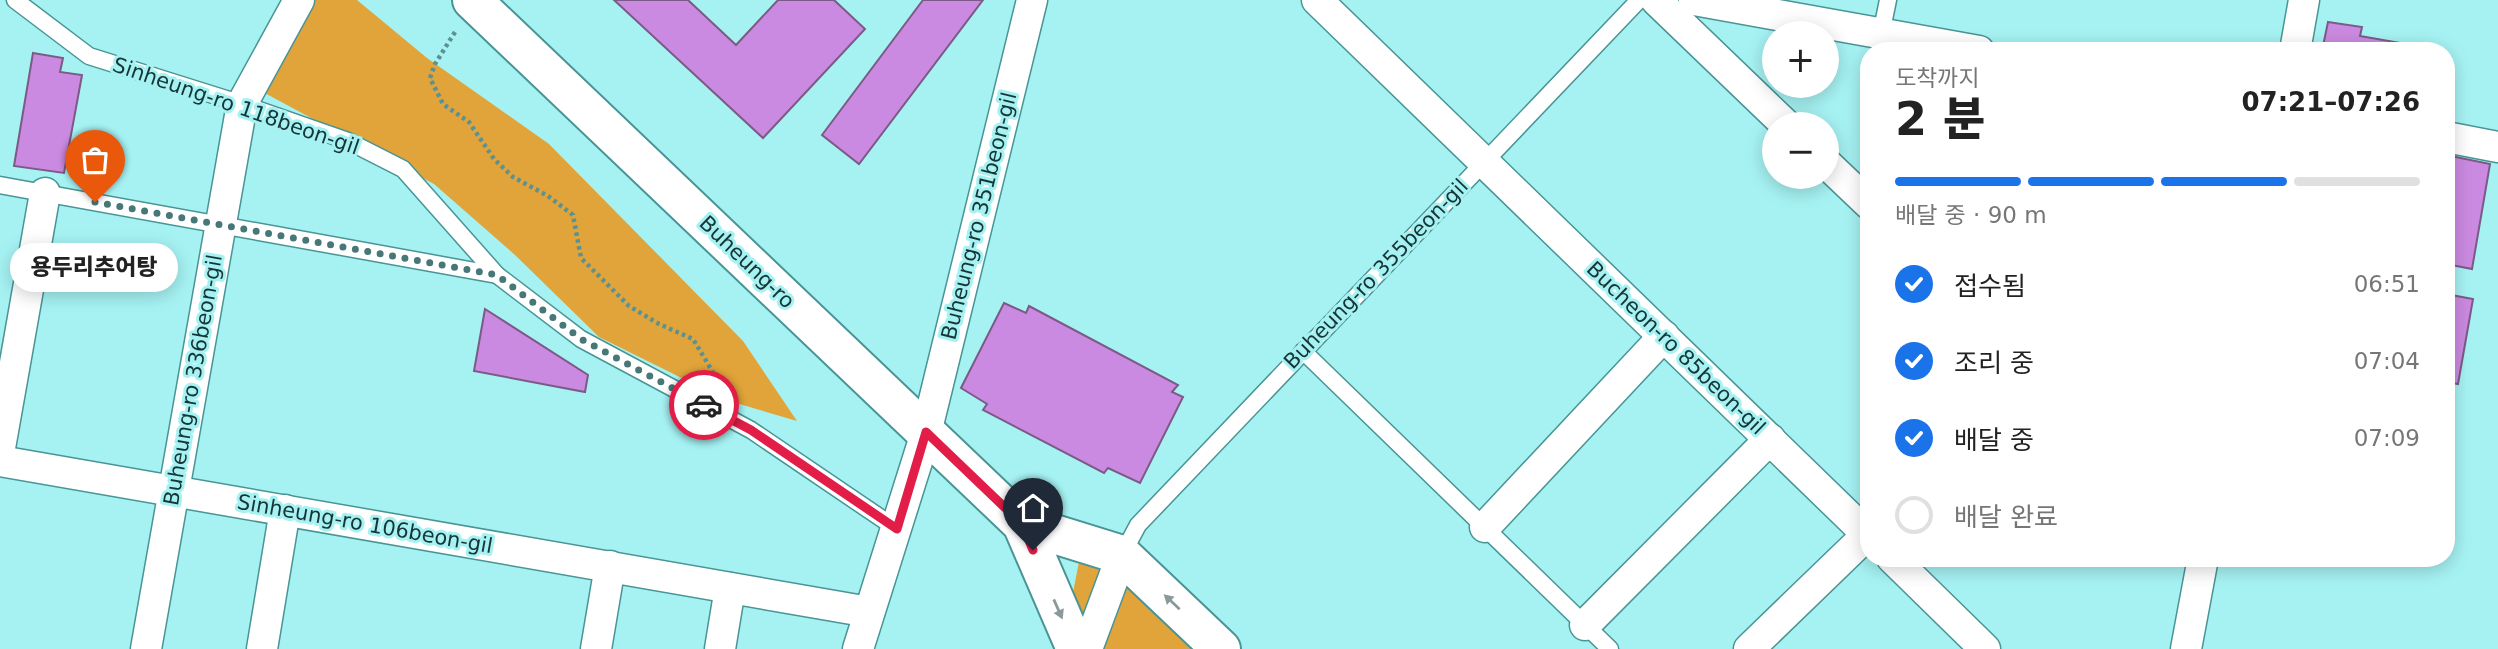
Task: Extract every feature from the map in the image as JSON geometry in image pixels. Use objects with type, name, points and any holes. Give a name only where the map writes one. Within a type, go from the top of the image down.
[{"type":"street","name":"Buheung-ro 336beon-gil","points":[[146,649],[242,104],[299,0]]},
{"type":"street","name":"Buheung-ro 351beon-gil","points":[[858,649],[926,432],[1032,0]]},
{"type":"street","name":"Bucheon-ro 85beon-gil","points":[[1317,0],[1860,527]]},
{"type":"street","points":[[1656,0],[1773,112]]},
{"type":"street","points":[[1694,0],[1927,42]]},
{"type":"street","points":[[2297,42],[2304,0]]},
{"type":"street","name":"Buheung-ro","points":[[473,1],[1022,524],[1076,649]]},
{"type":"street","points":[[2455,139],[2498,147]]},
{"type":"street","points":[[1839,175],[1860,195]]},
{"type":"street","points":[[0,449],[45,193]]},
{"type":"street","points":[[1485,527],[1664,337]]},
{"type":"street","points":[[1585,625],[1770,439]]},
{"type":"street","name":"Sinheung-ro 106beon-gil","points":[[0,461],[869,612]]},
{"type":"street","points":[[262,649],[285,510]]},
{"type":"street","name":"Buheung-ro","points":[[1022,524],[1122,555],[1221,649]]},
{"type":"street","points":[[1749,649],[1860,543]]},
{"type":"street","points":[[1087,649],[1122,555]]},
{"type":"street","points":[[596,649],[610,566]]},
{"type":"street","points":[[1901,567],[1985,649]]},
{"type":"street","points":[[2186,649],[2201,567]]},
{"type":"street","points":[[720,649],[730,588]]},
{"type":"lane","name":"Sinheung-ro 118beon-gil","points":[[15,0],[89,56],[242,104],[348,141],[403,169],[497,275],[581,339],[751,430],[897,529]]},
{"type":"lane","name":"Buheung-ro 355beon-gil","points":[[1122,555],[1138,525],[1639,0]]},
{"type":"lane","points":[[1881,34],[1888,0]]},
{"type":"lane","points":[[0,185],[497,275]]},
{"type":"lane","points":[[1303,351],[1610,649]]},
{"type":"path","points":[[473,1],[435,64],[430,78],[443,104],[469,122],[494,159],[513,177],[548,196],[573,215],[581,258],[629,306],[659,324],[693,339],[719,379],[726,400],[725,416]]},
{"type":"shaded area","points":[[301,0],[357,0],[427,58],[549,144],[743,341],[797,421],[726,400],[599,337],[515,255],[434,184],[259,90]]},
{"type":"shaded area","points":[[1081,552],[1220,649],[1086,649],[1066,627]]},
{"type":"building","points":[[614,0],[688,0],[736,45],[778,0],[834,0],[865,29],[763,138]]},
{"type":"building","points":[[923,0],[983,0],[859,164],[822,135]]},
{"type":"building","points":[[2328,22],[2362,27],[2360,36],[2395,42],[2324,42]]},
{"type":"building","points":[[33,53],[63,58],[60,72],[82,75],[64,173],[14,166]]},
{"type":"building","points":[[2455,157],[2490,164],[2472,269],[2455,266]]},
{"type":"building","points":[[2455,296],[2473,299],[2458,384],[2455,384]]},
{"type":"building","points":[[1004,303],[1026,313],[1029,306],[1178,385],[1172,392],[1183,397],[1140,483],[1108,468],[1104,473],[983,410],[987,404],[961,388]]},
{"type":"building","points":[[485,309],[588,375],[585,392],[474,371]]},
{"type":"way so far","points":[[95,202],[497,275],[581,339],[704,405]]},
{"type":"place","name":"용두리추어탕","points":[[95,202]]},
{"type":"route","points":[[704,405],[751,430],[897,529],[926,432],[1022,524],[1033,550]]}]
